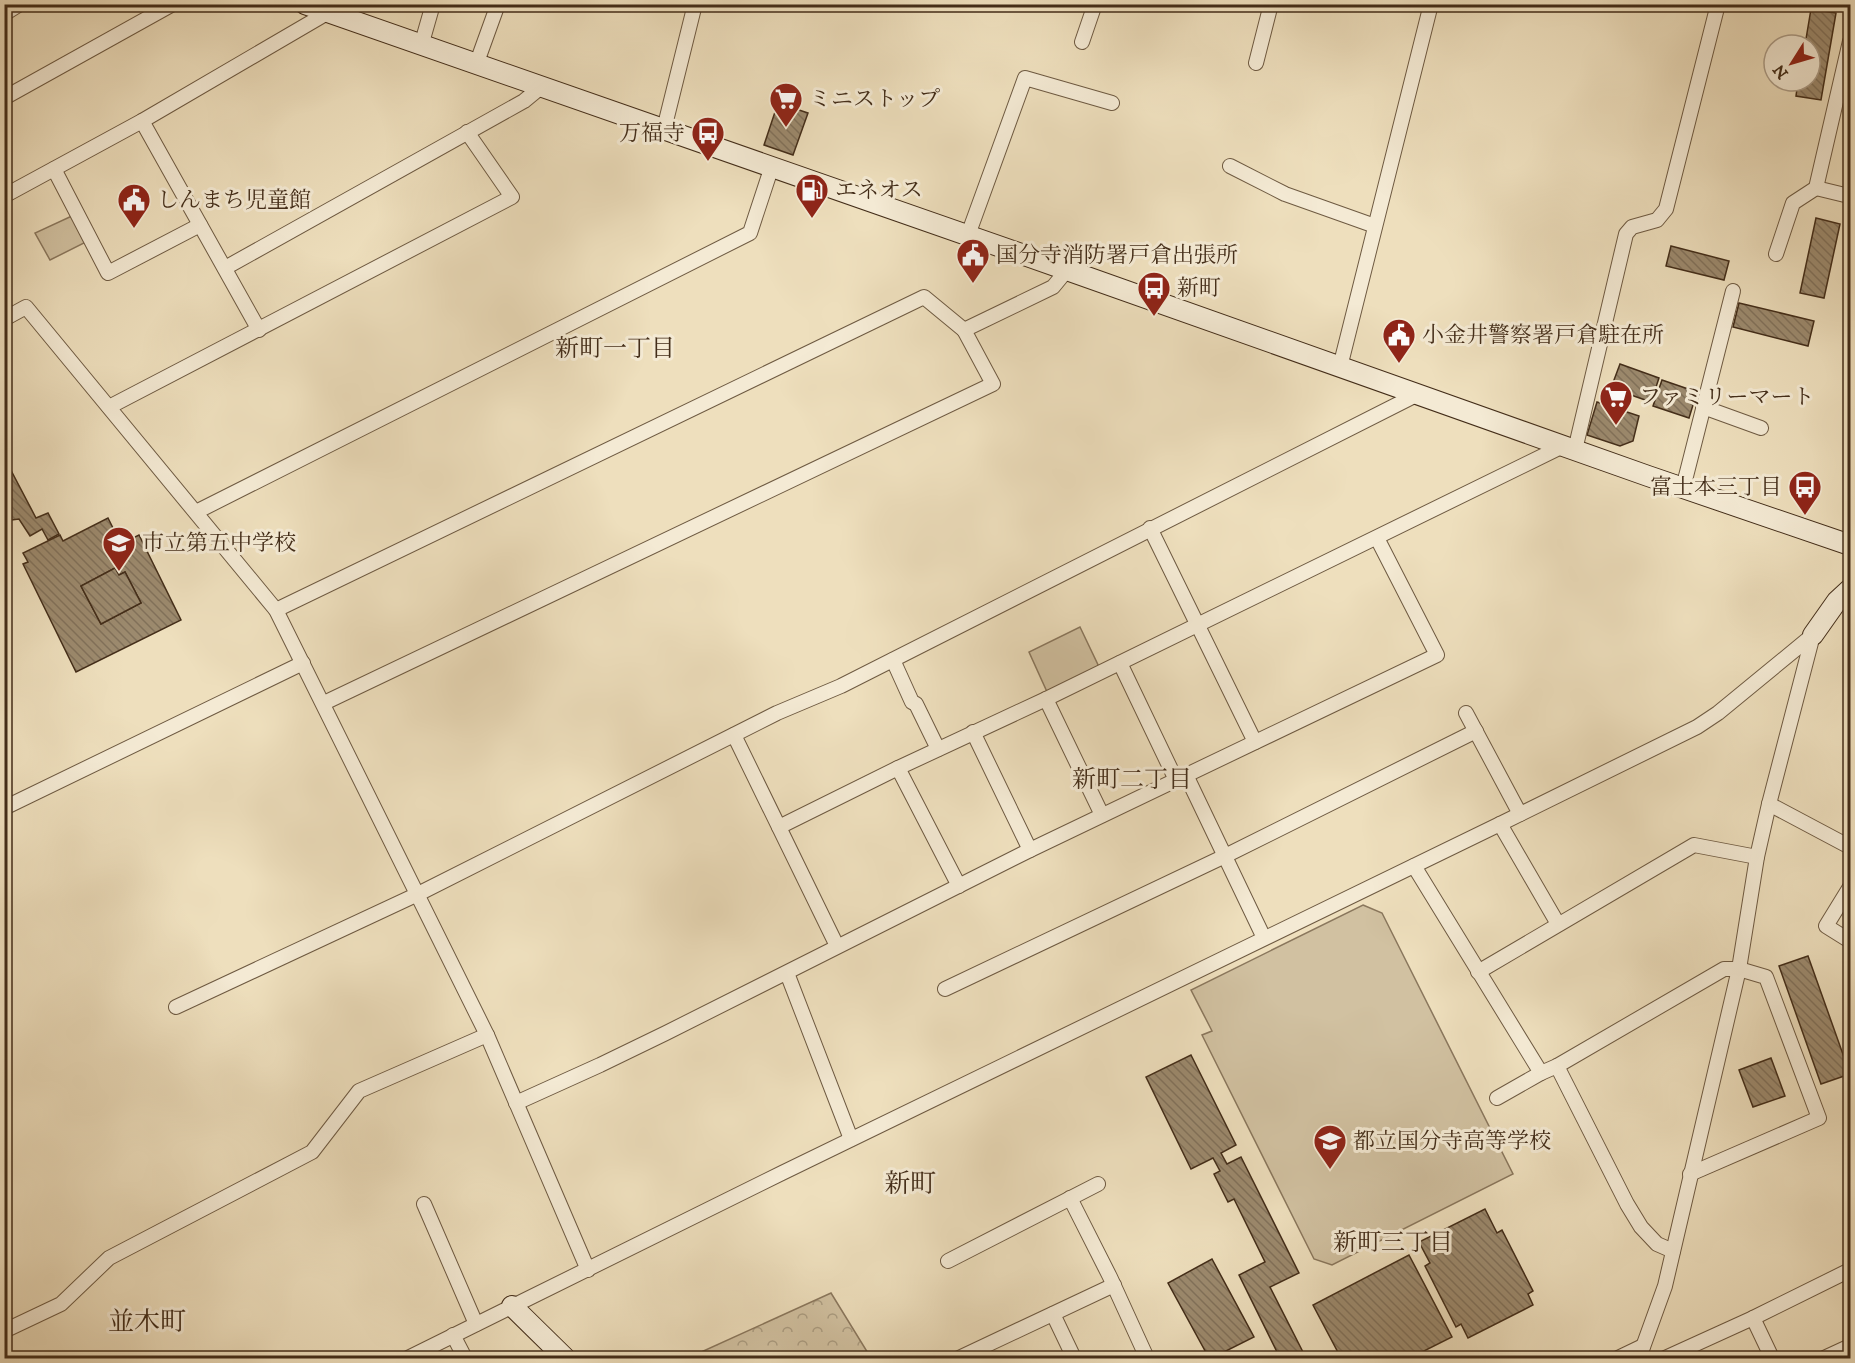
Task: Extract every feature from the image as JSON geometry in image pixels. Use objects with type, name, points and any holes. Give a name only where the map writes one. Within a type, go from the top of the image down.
[{"type":"street","points":[[4,14],[20,4]]},
{"type":"street","points":[[5,97],[173,4]]},
{"type":"street","points":[[305,4],[1851,545]]},
{"type":"street","points":[[421,46],[433,4]]},
{"type":"street","points":[[476,65],[498,4]]},
{"type":"street","points":[[664,129],[696,4]]},
{"type":"street","points":[[1082,42],[1095,4]]},
{"type":"street","points":[[1256,63],[1271,4]]},
{"type":"street","points":[[1340,367],[1431,4]]},
{"type":"street","points":[[779,827],[1377,538],[1569,448],[1626,234],[1632,227],[1657,220],[1666,210],[1718,4]]},
{"type":"street","points":[[4,196],[142,121],[327,13]]},
{"type":"street","points":[[1776,254],[1792,204],[1816,188],[1851,41]]},
{"type":"street","points":[[968,235],[1025,78],[1112,103]]},
{"type":"street","points":[[225,268],[524,101],[541,87]]},
{"type":"street","points":[[142,121],[259,330]]},
{"type":"street","points":[[109,407],[512,197],[467,132]]},
{"type":"street","points":[[196,512],[750,232],[772,166]]},
{"type":"street","points":[[1230,166],[1285,194],[1375,226]]},
{"type":"street","points":[[54,169],[108,273],[200,225]]},
{"type":"street","points":[[1816,188],[1849,196]]},
{"type":"street","points":[[964,330],[1053,287],[1067,270]]},
{"type":"street","points":[[1683,488],[1733,291]]},
{"type":"street","points":[[276,610],[924,297],[964,330],[993,384],[324,703]]},
{"type":"street","points":[[4,319],[26,307],[276,610],[487,1035],[588,1270]]},
{"type":"street","points":[[176,1007],[418,894],[777,713],[841,686],[1418,394]]},
{"type":"street","points":[[1703,407],[1761,428]]},
{"type":"street","points":[[1150,528],[1255,742]]},
{"type":"street","points":[[516,1103],[600,1065],[787,973],[1030,849],[1437,655],[1377,538]]},
{"type":"street","points":[[408,1359],[851,1139],[1697,727],[1813,635],[1837,601],[1851,589]]},
{"type":"street","points":[[1618,1359],[1641,1352],[1665,1286],[1738,969],[1769,804],[1813,635]]},
{"type":"street","points":[[893,660],[912,702],[916,704],[938,749]]},
{"type":"street","points":[[4,808],[303,663]]},
{"type":"street","points":[[1120,663],[1225,856],[1264,938]]},
{"type":"street","points":[[1046,699],[1102,815]]},
{"type":"street","points":[[1466,713],[1520,814]]},
{"type":"street","points":[[945,989],[1225,856],[1476,731]]},
{"type":"street","points":[[973,732],[1030,849]]},
{"type":"street","points":[[734,735],[837,946]]},
{"type":"street","points":[[898,768],[959,886]]},
{"type":"street","points":[[1769,804],[1851,848]]},
{"type":"street","points":[[1500,824],[1558,924]]},
{"type":"street","points":[[1478,972],[1694,845],[1758,857]]},
{"type":"street","points":[[1414,866],[1541,1073]]},
{"type":"street","points":[[1851,886],[1826,926],[1851,941]]},
{"type":"street","points":[[1497,1098],[1557,1066],[1724,969],[1738,969],[1766,977],[1819,1118],[1690,1174]]},
{"type":"street","points":[[787,973],[851,1139]]},
{"type":"street","points":[[4,1331],[61,1304],[109,1258],[312,1152],[359,1091],[487,1035]]},
{"type":"street","points":[[1557,1066],[1641,1227],[1657,1244],[1673,1251]]},
{"type":"street","points":[[948,1262],[1098,1184]]},
{"type":"street","points":[[1070,1198],[1147,1359]]},
{"type":"street","points":[[424,1204],[476,1324]]},
{"type":"street","points":[[1665,1359],[1851,1270]]},
{"type":"street","points":[[959,1359],[1114,1286]]},
{"type":"street","points":[[512,1306],[565,1359]]},
{"type":"street","points":[[1053,1314],[1074,1359]]},
{"type":"street","points":[[1753,1318],[1772,1359]]},
{"type":"street","points":[[453,1335],[465,1359]]},
{"type":"street","points":[[1824,1359],[1851,1346]]},
{"type":"green space","points":[[74,215],[88,241],[50,260],[35,233]]},
{"type":"green space","points":[[1080,627],[1100,669],[1048,694],[1029,652]]},
{"type":"green space","points":[[1363,905],[1382,913],[1513,1174],[1332,1265],[1314,1259],[1202,1035],[1212,1031],[1191,990]]},
{"type":"green space","points":[[831,1293],[871,1358],[688,1358]]},
{"type":"building","points":[[1811,9],[1836,13],[1821,100],[1796,96],[1796,93],[1822,93],[1822,33],[1807,33]]},
{"type":"building","points":[[778,103],[808,113],[793,155],[764,145]]},
{"type":"building","points":[[1816,218],[1840,224],[1824,298],[1800,293]]},
{"type":"building","points":[[1671,246],[1729,261],[1724,280],[1666,266]]},
{"type":"building","points":[[1739,303],[1814,321],[1808,346],[1733,327]]},
{"type":"building","points":[[1620,364],[1659,378],[1651,402],[1611,388]]},
{"type":"building","points":[[1662,380],[1697,392],[1689,418],[1653,406]]},
{"type":"building","points":[[1597,402],[1639,416],[1633,441],[1620,446],[1587,435]]},
{"type":"building","points":[[4,457],[36,518],[48,513],[59,534],[48,540],[42,529],[30,536],[19,519],[4,521]]},
{"type":"building","points":[[108,518],[121,544],[139,535],[181,620],[76,672],[23,564],[28,562],[23,553],[60,535],[63,541]],"holes":[[[115,568],[119,575],[125,572],[141,603],[101,624],[81,586]]]},
{"type":"building","points":[[115,568],[119,575],[125,572],[141,603],[101,624],[81,586]]},
{"type":"building","points":[[1808,956],[1850,1074],[1821,1084],[1779,966]]},
{"type":"building","points":[[1191,1055],[1236,1145],[1221,1153],[1227,1164],[1241,1157],[1299,1273],[1270,1287],[1306,1358],[1280,1358],[1239,1275],[1265,1262],[1234,1199],[1228,1202],[1214,1174],[1220,1171],[1213,1158],[1191,1169],[1146,1077]]},
{"type":"building","points":[[1771,1058],[1785,1096],[1753,1107],[1739,1070]]},
{"type":"building","points":[[1485,1209],[1497,1233],[1502,1230],[1533,1291],[1528,1294],[1533,1305],[1468,1338],[1461,1324],[1456,1327],[1425,1266],[1430,1263],[1419,1242]]},
{"type":"building","points":[[1409,1255],[1452,1337],[1410,1358],[1341,1358],[1313,1305]]},
{"type":"building","points":[[1212,1259],[1254,1337],[1209,1358],[1168,1283]]},
{"type":"place","name":"ミニストップ","points":[[786,128]]},
{"type":"place","name":"万福寺","points":[[708,162]]},
{"type":"place","name":"エネオス","points":[[812,219]]},
{"type":"place","name":"しんまち児童館","points":[[134,229]]},
{"type":"place","name":"国分寺消防署戸倉出張所","points":[[973,284]]},
{"type":"place","name":"新町","points":[[1154,317]]},
{"type":"place","name":"小金井警察署戸倉駐在所","points":[[1399,364]]},
{"type":"place","name":"ファミリーマート","points":[[1616,426]]},
{"type":"place","name":"富士本三丁目","points":[[1805,516]]},
{"type":"place","name":"市立第五中学校","points":[[119,572]]},
{"type":"place","name":"都立国分寺高等学校","points":[[1330,1170]]},
{"type":"district","name":"新町一丁目","points":[[615,349]]},
{"type":"district","name":"新町二丁目","points":[[1132,780]]},
{"type":"district","name":"新町","points":[[910,1184]]},
{"type":"district","name":"新町三丁目","points":[[1393,1243]]},
{"type":"district","name":"並木町","points":[[147,1322]]}]
